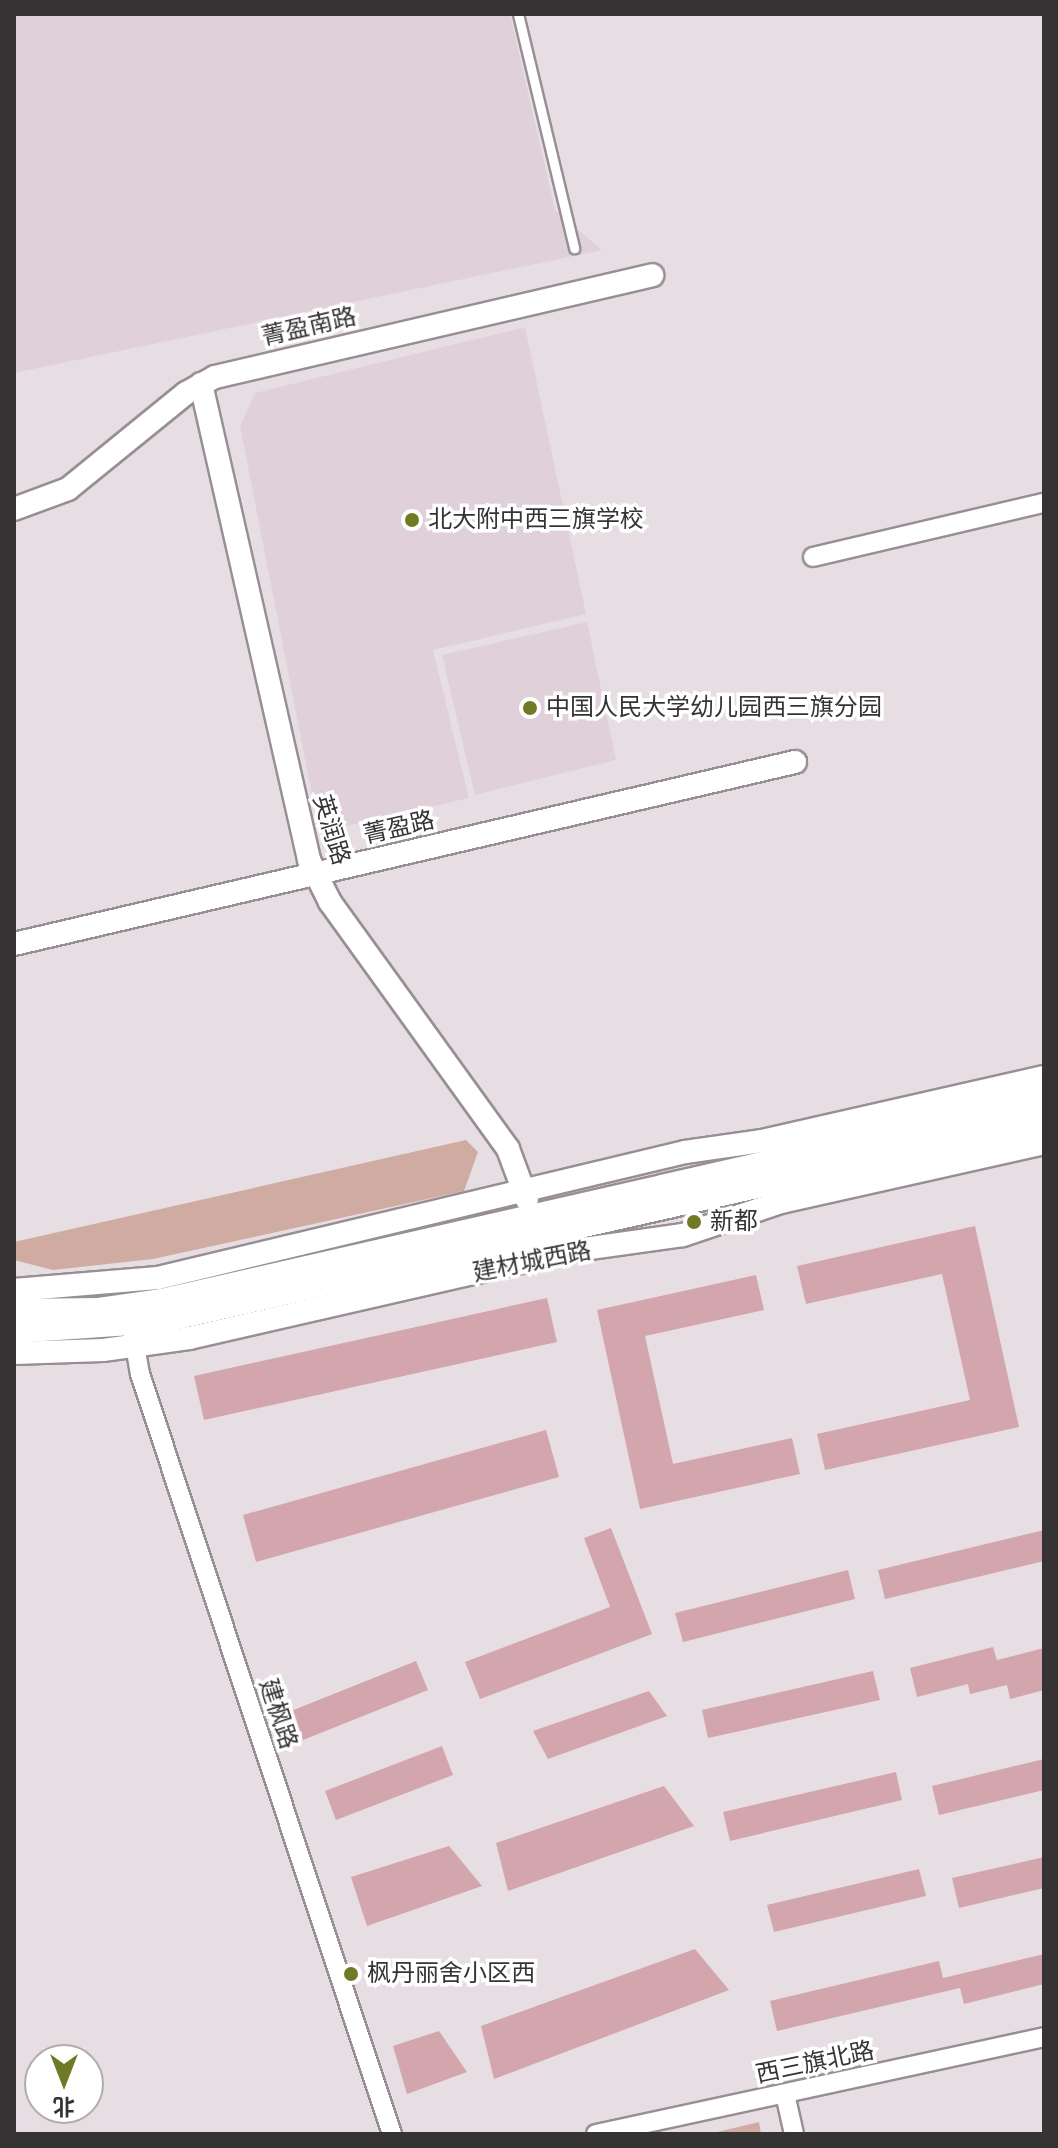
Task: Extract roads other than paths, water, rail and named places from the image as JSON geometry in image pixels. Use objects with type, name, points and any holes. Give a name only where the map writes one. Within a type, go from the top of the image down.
[{"type":"main road","name":"建材城西路","points":[[14,1331],[132,1326],[1044,1100]]},
{"type":"main road","name":"建材城西路","points":[[533,1226],[1044,1121]]},
{"type":"main road","name":"建材城西路","points":[[14,1311],[71,1312],[132,1326]]},
{"type":"street","name":"菁盈南路","points":[[14,509],[68,489],[201,384],[242,369],[652,275]]},
{"type":"street","name":"英润路","points":[[201,384],[304,846],[315,874],[508,1149],[524,1189],[533,1226]]},
{"type":"street","points":[[813,557],[1044,503]]},
{"type":"street","name":"菁盈路","points":[[14,944],[795,762]]},
{"type":"street","points":[[14,1292],[158,1278],[524,1189],[1044,1077]]},
{"type":"street","name":"建材城西路","points":[[14,1353],[132,1326],[569,1251],[683,1235],[781,1202],[1044,1143]]},
{"type":"street","points":[[14,1292],[71,1312]]},
{"type":"street","name":"建枫路","points":[[132,1326],[392,2134]]},
{"type":"street","name":"西三旗北路","points":[[596,2134],[1044,2037]]},
{"type":"street","points":[[785,2094],[794,2134]]},
{"type":"lane","points":[[518,14],[574,248]]},
{"type":"place","name":"北大附中西三旗学校","points":[[412,520]]},
{"type":"place","name":"中国人民大学幼儿园西三旗分园","points":[[530,708]]},
{"type":"place","name":"新都","points":[[694,1222]]},
{"type":"place","name":"枫丹丽舍小区西","points":[[351,1974]]}]
